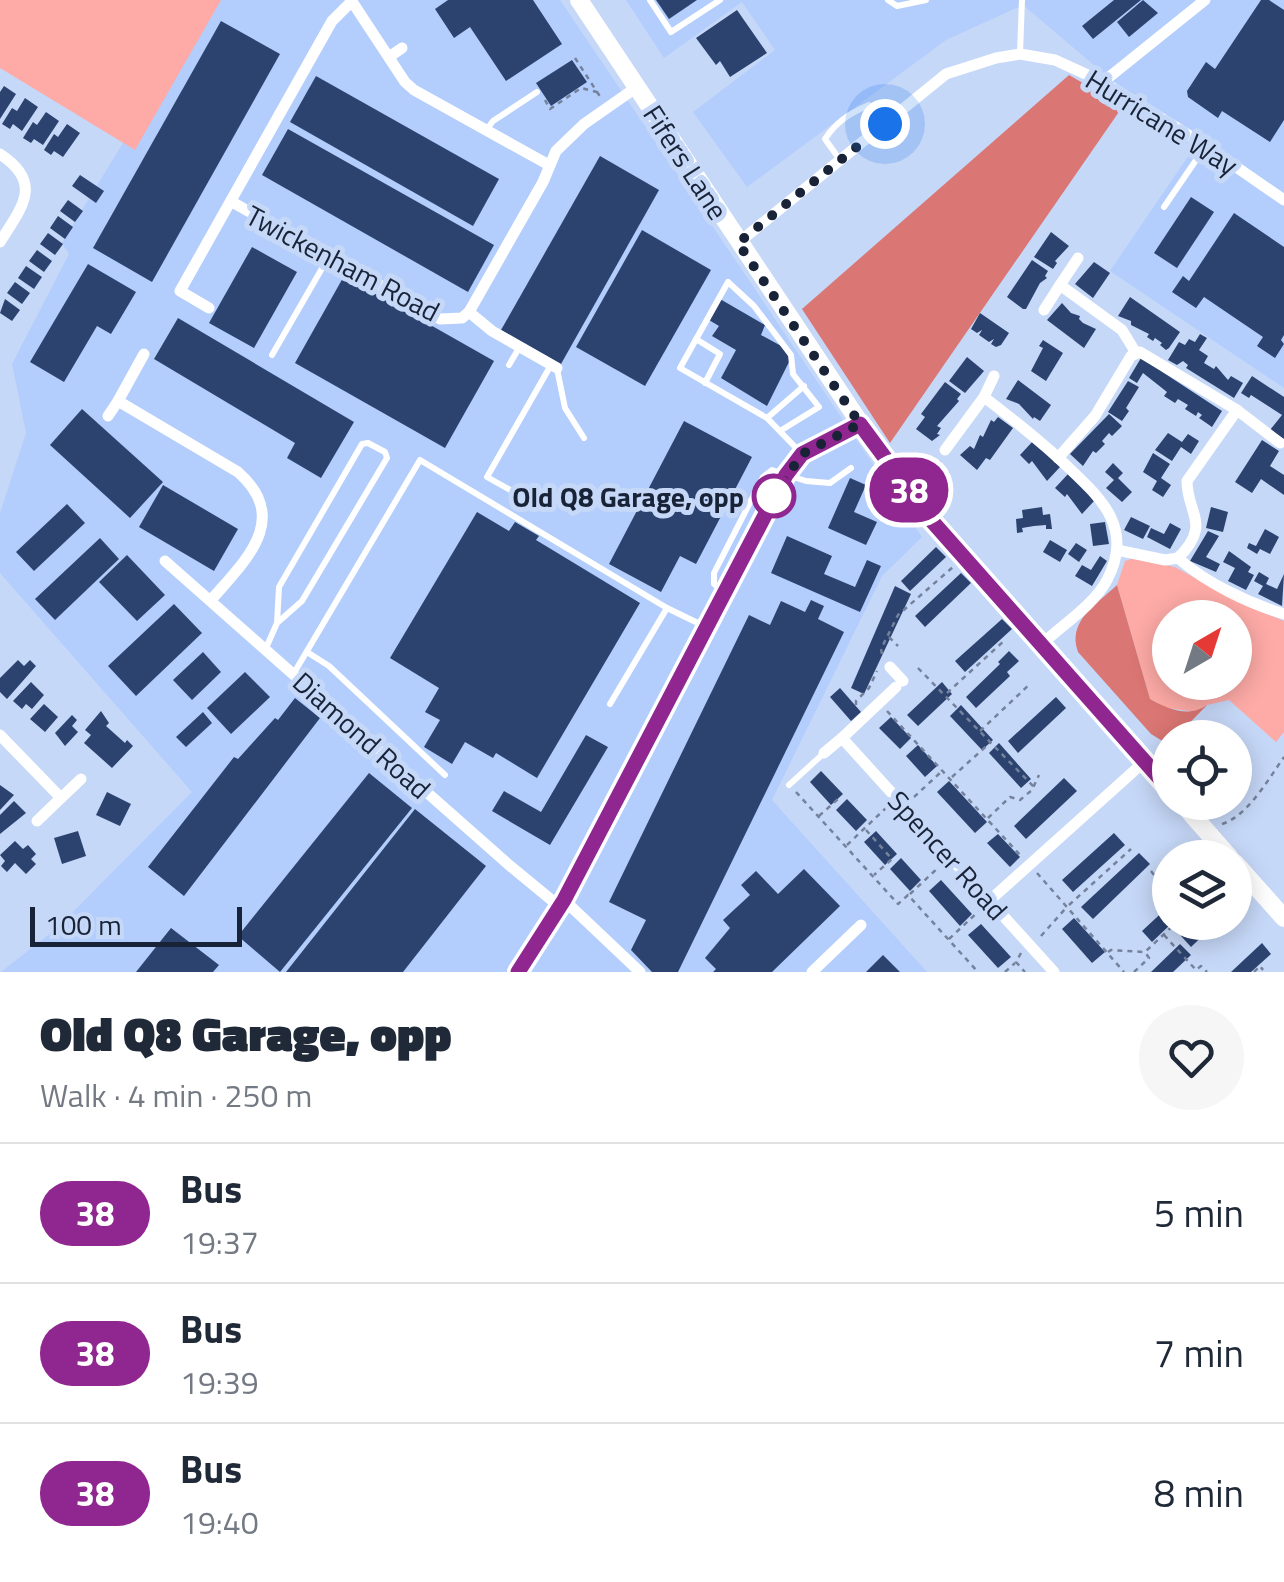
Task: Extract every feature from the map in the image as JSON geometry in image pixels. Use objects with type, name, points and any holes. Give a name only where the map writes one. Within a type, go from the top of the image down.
[{"type":"street","name":"Fifers Lane","points":[[579,0],[860,424],[931,520],[1152,771]]},
{"type":"street","points":[[1103,82],[1206,0]]},
{"type":"street","points":[[209,308],[180,292],[332,21],[352,1],[414,90],[549,164]]},
{"type":"street","points":[[389,58],[402,48]]},
{"type":"street","name":"Hurricane Way","points":[[738,243],[946,74],[1020,54],[1055,60],[1103,82],[1284,200]]},
{"type":"street","points":[[469,312],[564,141],[638,87]]},
{"type":"street","points":[[0,154],[20,170],[26,188],[20,210],[0,242]]},
{"type":"street","name":"Twickenham Road","points":[[232,202],[440,319],[462,318],[469,312],[481,324],[554,367]]},
{"type":"street","points":[[1044,310],[1078,258]]},
{"type":"street","points":[[1060,285],[1122,330],[1136,353]]},
{"type":"street","points":[[1058,458],[1089,425],[1136,353],[1147,354],[1236,410],[1282,445]]},
{"type":"street","points":[[108,416],[144,354]]},
{"type":"street","points":[[945,450],[984,397],[994,376]]},
{"type":"street","points":[[984,397],[1030,430],[1106,504],[1112,516],[1117,550],[1106,583],[1041,645]]},
{"type":"street","points":[[118,400],[238,472],[251,484],[261,502],[264,522],[257,542],[211,600]]},
{"type":"street","points":[[1117,550],[1166,560],[1178,558],[1184,552],[1197,525],[1197,513],[1187,493],[1188,481],[1236,410]]},
{"type":"street","points":[[518,972],[562,903],[786,475],[802,454],[860,424]]},
{"type":"street","points":[[1178,558],[1198,573],[1284,614]]},
{"type":"street","name":"Diamond Road","points":[[165,562],[509,866],[562,903],[640,972]]},
{"type":"street","points":[[824,753],[899,684],[887,662]]},
{"type":"street","points":[[0,736],[61,798]]},
{"type":"street","name":"Spencer Road","points":[[842,738],[1054,972]]},
{"type":"street","points":[[989,902],[1144,762]]},
{"type":"street","points":[[38,821],[81,778]]},
{"type":"street","points":[[1197,820],[1215,840]]},
{"type":"street","points":[[1252,882],[1284,918]]},
{"type":"street","points":[[812,972],[861,925]]},
{"type":"lane","points":[[352,1],[360,0]]},
{"type":"lane","points":[[650,0],[672,32],[720,0]]},
{"type":"lane","points":[[888,0],[896,6],[926,0]]},
{"type":"lane","points":[[1020,54],[1022,0]]},
{"type":"lane","points":[[486,130],[493,120],[537,92]]},
{"type":"lane","points":[[840,160],[825,139],[833,127],[852,112],[869,106],[885,124]]},
{"type":"lane","points":[[1164,207],[1206,146]]},
{"type":"lane","points":[[272,355],[328,257]]},
{"type":"lane","points":[[780,431],[818,409],[793,374],[792,355],[754,306],[728,282],[680,368],[766,418],[802,454]]},
{"type":"lane","points":[[696,340],[720,354],[705,383]]},
{"type":"lane","points":[[509,364],[520,346]]},
{"type":"lane","points":[[554,367],[564,408],[584,438]]},
{"type":"lane","points":[[544,509],[488,477],[554,367]]},
{"type":"lane","points":[[766,418],[804,386]]},
{"type":"lane","points":[[266,649],[277,623],[279,587],[362,444],[385,452],[387,458],[302,601],[277,623]]},
{"type":"lane","points":[[294,674],[420,460],[666,608],[706,626]]},
{"type":"lane","points":[[724,592],[714,584],[714,572],[763,478],[772,470],[806,481],[830,483],[851,468]]},
{"type":"lane","points":[[610,704],[666,608]]},
{"type":"lane","points":[[307,652],[329,666],[445,774]]},
{"type":"lane","points":[[789,784],[824,753]]},
{"type":"path","points":[[575,58],[608,108]]},
{"type":"path","points":[[537,92],[550,108],[581,88],[597,92]]},
{"type":"path","points":[[925,494],[932,489],[945,450]]},
{"type":"path","points":[[887,662],[880,649],[898,615],[964,558]]},
{"type":"path","points":[[888,636],[898,646]]},
{"type":"path","points":[[946,694],[1006,640]]},
{"type":"path","points":[[918,668],[1034,787]]},
{"type":"path","points":[[860,722],[856,701],[869,688],[876,672]]},
{"type":"path","points":[[979,732],[1032,684]]},
{"type":"path","points":[[880,702],[1124,972]]},
{"type":"path","points":[[950,779],[992,741]]},
{"type":"path","points":[[1208,832],[1216,824],[1232,821],[1284,756]]},
{"type":"path","points":[[846,846],[864,828],[942,771]]},
{"type":"path","points":[[986,819],[1010,797],[1020,800],[1034,787],[1038,775]]},
{"type":"path","points":[[789,784],[898,904],[949,858]]},
{"type":"path","points":[[818,816],[838,799]]},
{"type":"path","points":[[864,828],[892,858],[873,876]]},
{"type":"path","points":[[1005,972],[1131,848]]},
{"type":"path","points":[[908,895],[978,972]]},
{"type":"path","points":[[948,940],[989,902]]},
{"type":"path","points":[[1107,954],[1111,950],[1145,952],[1158,940]]},
{"type":"path","points":[[1169,940],[1196,970],[1202,966],[1207,972]]},
{"type":"path","points":[[1134,972],[1149,958],[1145,952]]},
{"type":"path","points":[[1016,962],[1026,972]]},
{"type":"path","points":[[1254,972],[1260,966],[1263,970]]},
{"type":"shaded area","points":[[0,0],[221,0],[135,150],[0,68]]},
{"type":"shaded area","points":[[210,0],[560,0],[922,537],[882,576],[772,800],[927,972],[1,972],[57,928],[192,792],[0,573],[0,513],[26,433],[12,364],[69,254],[62,243]]},
{"type":"shaded area","points":[[626,0],[1284,0],[1284,388],[1110,271],[1193,149],[1023,5],[946,40],[747,187],[693,112],[775,50],[742,2],[664,58]]},
{"type":"shaded area","points":[[1069,75],[1123,106],[890,443],[802,309]]},
{"type":"shaded area","points":[[1134,558],[1175,567],[1235,600],[1152,600],[1152,700],[1229,700],[1207,705],[1197,712],[1166,708],[1150,699],[1117,585],[1125,561]]},
{"type":"shaded area","points":[[1117,585],[1150,699],[1186,711],[1207,705],[1192,720],[1152,720],[1152,735],[1078,652],[1076,631],[1093,607]]},
{"type":"shaded area","points":[[1252,607],[1284,621],[1284,732],[1276,742],[1229,700],[1252,700]]},
{"type":"building","points":[[448,0],[533,0],[562,44],[506,81],[470,27],[454,38],[435,9]]},
{"type":"building","points":[[656,0],[697,0],[669,19]]},
{"type":"building","points":[[1114,0],[1141,0],[1093,39],[1082,26]]},
{"type":"building","points":[[1143,0],[1158,13],[1129,37],[1117,22]]},
{"type":"building","points":[[1261,0],[1269,0],[1284,10],[1284,120],[1270,142],[1222,111],[1218,118],[1188,97],[1187,91],[1206,62],[1215,69]]},
{"type":"building","points":[[737,10],[767,53],[730,77],[696,38]]},
{"type":"building","points":[[221,21],[280,54],[152,282],[93,248]]},
{"type":"building","points":[[572,60],[587,82],[551,106],[536,83]]},
{"type":"building","points":[[316,76],[499,179],[473,226],[290,122]]},
{"type":"building","points":[[4,86],[16,94],[0,119],[0,92]]},
{"type":"building","points":[[25,98],[38,107],[22,131],[13,124],[10,129],[2,124],[12,108],[17,111]]},
{"type":"building","points":[[46,112],[59,121],[43,145],[23,138],[33,122],[37,125]]},
{"type":"building","points":[[67,124],[80,133],[63,157],[54,151],[51,155],[44,150],[54,134],[58,137]]},
{"type":"building","points":[[288,129],[494,245],[468,292],[262,175]]},
{"type":"building","points":[[600,156],[659,190],[561,364],[501,330]]},
{"type":"building","points":[[80,175],[104,191],[96,203],[72,186]]},
{"type":"building","points":[[1191,197],[1214,212],[1177,268],[1154,253]]},
{"type":"building","points":[[68,200],[83,211],[75,222],[60,211]]},
{"type":"building","points":[[1234,213],[1284,247],[1284,344],[1275,358],[1257,346],[1263,337],[1204,297],[1196,308],[1172,292],[1183,276],[1189,281]]},
{"type":"building","points":[[58,216],[73,227],[65,239],[50,228]]},
{"type":"building","points":[[642,230],[711,270],[645,386],[576,347]]},
{"type":"building","points":[[1051,232],[1069,246],[1053,269],[1034,257]]},
{"type":"building","points":[[48,233],[63,244],[55,255],[40,244]]},
{"type":"building","points":[[252,247],[297,272],[254,348],[209,323]]},
{"type":"building","points":[[37,250],[52,261],[44,272],[29,261]]},
{"type":"building","points":[[1032,260],[1048,271],[1047,278],[1023,309],[1007,297]]},
{"type":"building","points":[[1094,262],[1110,273],[1093,298],[1075,284]]},
{"type":"building","points":[[88,264],[136,292],[111,334],[97,326],[64,382],[30,362]]},
{"type":"building","points":[[26,266],[42,277],[34,289],[18,278]]},
{"type":"building","points":[[344,276],[494,361],[445,448],[295,363]]},
{"type":"building","points":[[15,282],[30,293],[22,304],[7,293]]},
{"type":"building","points":[[1130,297],[1180,332],[1169,348],[1166,350],[1155,338],[1153,341],[1147,337],[1149,334],[1131,325],[1131,321],[1118,316]]},
{"type":"building","points":[[5,299],[20,310],[12,321],[0,313]]},
{"type":"building","points":[[720,299],[765,325],[761,335],[785,348],[790,360],[767,406],[721,378],[736,350],[712,336],[719,326],[709,320]]},
{"type":"building","points":[[1062,303],[1083,323],[1096,329],[1084,348],[1047,320]]},
{"type":"building","points":[[980,313],[1009,333],[1001,345],[996,347],[991,344],[994,339],[989,342],[979,335],[982,330],[977,333],[971,329]]},
{"type":"building","points":[[178,318],[354,422],[321,478],[287,458],[295,443],[154,359]]},
{"type":"building","points":[[1200,334],[1207,338],[1199,350],[1208,356],[1204,363],[1214,369],[1216,366],[1228,380],[1231,376],[1243,383],[1234,398],[1186,368],[1188,365],[1183,361],[1177,365],[1168,360],[1179,342],[1195,342]]},
{"type":"building","points":[[1043,340],[1063,353],[1046,381],[1031,371]]},
{"type":"building","points":[[967,357],[984,371],[965,393],[949,381]]},
{"type":"building","points":[[1141,358],[1222,411],[1212,427],[1199,418],[1202,415],[1198,412],[1196,416],[1185,409],[1188,405],[1164,396],[1167,392],[1143,373],[1137,383],[1129,378]]},
{"type":"building","points":[[1252,376],[1284,397],[1284,439],[1270,430],[1282,415],[1241,393]]},
{"type":"building","points":[[1018,380],[1051,405],[1040,421],[1006,399]]},
{"type":"building","points":[[1128,381],[1139,387],[1122,421],[1108,412]]},
{"type":"building","points":[[945,382],[961,394],[937,426],[941,428],[937,434],[940,435],[932,441],[916,429],[925,417],[921,414]]},
{"type":"building","points":[[82,409],[163,482],[130,518],[50,445]]},
{"type":"building","points":[[1109,414],[1122,426],[1112,436],[1109,433],[1102,441],[1105,444],[1096,453],[1093,451],[1083,466],[1070,454]]},
{"type":"building","points":[[998,417],[1013,428],[990,460],[986,458],[977,470],[960,455],[970,446],[974,449],[991,420],[994,422]]},
{"type":"building","points":[[684,421],[752,457],[696,564],[680,556],[661,592],[609,564]]},
{"type":"building","points":[[1168,433],[1182,442],[1188,434],[1199,441],[1191,454],[1181,447],[1172,461],[1155,450]]},
{"type":"building","points":[[1262,440],[1279,451],[1270,466],[1284,475],[1284,495],[1261,479],[1252,493],[1235,482]]},
{"type":"building","points":[[1033,441],[1060,467],[1047,481],[1032,461],[1029,464],[1020,455]]},
{"type":"building","points":[[1153,453],[1170,464],[1161,478],[1171,485],[1163,497],[1152,490],[1157,481],[1143,472]]},
{"type":"building","points":[[1113,463],[1123,473],[1118,478],[1132,492],[1122,502],[1106,488],[1114,480],[1105,472]]},
{"type":"building","points":[[1068,474],[1095,500],[1082,514],[1067,494],[1065,497],[1055,488]]},
{"type":"building","points":[[850,478],[866,485],[854,512],[877,522],[866,545],[828,528]]},
{"type":"building","points":[[163,485],[238,529],[214,571],[139,527]]},
{"type":"building","points":[[67,504],[85,523],[34,571],[16,552]]},
{"type":"building","points":[[1042,507],[1043,515],[1050,514],[1052,529],[1034,526],[1017,533],[1016,519],[1023,518],[1022,510]]},
{"type":"building","points":[[1211,507],[1228,512],[1223,532],[1206,528]]},
{"type":"building","points":[[477,512],[509,531],[515,522],[539,536],[536,540],[640,603],[537,778],[496,753],[493,758],[465,742],[452,764],[424,747],[440,720],[425,712],[439,688],[390,658]]},
{"type":"building","points":[[1131,517],[1150,526],[1143,539],[1124,530]]},
{"type":"building","points":[[1105,522],[1109,544],[1093,546],[1090,524]]},
{"type":"building","points":[[1170,523],[1181,529],[1170,549],[1147,537],[1151,528],[1164,534]]},
{"type":"building","points":[[1265,529],[1279,537],[1270,554],[1260,549],[1257,554],[1247,548],[1249,543],[1256,546]]},
{"type":"building","points":[[1208,531],[1219,536],[1206,557],[1220,564],[1216,572],[1190,561]]},
{"type":"building","points":[[787,536],[832,556],[824,574],[855,587],[867,560],[881,566],[860,612],[771,573]]},
{"type":"building","points":[[100,538],[119,559],[55,620],[35,599]]},
{"type":"building","points":[[1050,540],[1067,550],[1060,562],[1043,552]]},
{"type":"building","points":[[1076,543],[1087,550],[1079,562],[1068,554]]},
{"type":"building","points":[[936,547],[946,557],[910,591],[901,581]]},
{"type":"building","points":[[1229,551],[1251,567],[1248,572],[1254,575],[1246,590],[1228,581],[1235,568],[1223,562]]},
{"type":"building","points":[[127,555],[165,595],[137,621],[99,582]]},
{"type":"building","points":[[1100,556],[1107,561],[1092,586],[1075,576],[1082,565],[1091,570]]},
{"type":"building","points":[[1259,572],[1269,578],[1266,584],[1277,589],[1284,574],[1282,606],[1258,594],[1263,586],[1254,581]]},
{"type":"building","points":[[961,573],[971,583],[925,627],[915,616]]},
{"type":"building","points":[[895,586],[911,594],[864,694],[851,688]]},
{"type":"building","points":[[811,600],[824,606],[818,619],[844,632],[678,972],[652,972],[631,950],[646,920],[609,902],[749,615],[770,625],[781,601],[805,612]]},
{"type":"building","points":[[174,604],[202,633],[136,696],[108,666]]},
{"type":"building","points":[[1002,619],[1012,629],[965,672],[955,661]]},
{"type":"building","points":[[1009,651],[1019,661],[1007,672],[1010,676],[976,708],[966,697]]},
{"type":"building","points":[[203,652],[221,672],[192,700],[173,680]]},
{"type":"building","points":[[18,660],[24,666],[30,660],[36,666],[7,699],[0,692],[0,678]]},
{"type":"building","points":[[245,672],[270,697],[231,734],[207,708]]},
{"type":"building","points":[[31,682],[44,695],[32,709],[26,704],[22,709],[13,701]]},
{"type":"building","points":[[942,682],[952,694],[918,726],[907,715]]},
{"type":"building","points":[[840,688],[861,712],[851,721],[830,697]]},
{"type":"building","points":[[1056,697],[1066,708],[1018,753],[1008,741]]},
{"type":"building","points":[[295,698],[320,718],[184,896],[148,867],[234,757],[238,759]]},
{"type":"building","points":[[44,704],[58,717],[45,732],[30,719]]},
{"type":"building","points":[[961,705],[993,740],[982,750],[950,716]]},
{"type":"building","points":[[101,711],[109,723],[106,726],[133,746],[112,768],[84,743],[91,735],[85,730]]},
{"type":"building","points":[[203,712],[212,723],[186,747],[176,737]]},
{"type":"building","points":[[72,715],[77,720],[72,726],[78,732],[65,746],[55,733]]},
{"type":"building","points":[[891,717],[911,738],[900,749],[879,728]]},
{"type":"building","points":[[586,735],[608,747],[550,845],[492,811],[504,791],[541,812]]},
{"type":"building","points":[[999,743],[1031,779],[1021,788],[989,753]]},
{"type":"building","points":[[918,745],[937,766],[925,777],[906,756]]},
{"type":"building","points":[[821,771],[843,794],[831,805],[810,782]]},
{"type":"building","points":[[369,773],[412,808],[280,972],[238,936]]},
{"type":"building","points":[[1064,778],[1077,791],[1026,839],[1014,826]]},
{"type":"building","points":[[949,781],[987,822],[975,833],[937,792]]},
{"type":"building","points":[[0,785],[14,795],[0,810]]},
{"type":"building","points":[[107,792],[131,804],[120,826],[96,815]]},
{"type":"building","points":[[847,799],[867,820],[856,831],[836,810]]},
{"type":"building","points":[[14,801],[26,813],[0,834],[0,815]]},
{"type":"building","points":[[415,809],[486,866],[403,972],[286,972]]},
{"type":"building","points":[[78,831],[86,856],[62,864],[54,838]]},
{"type":"building","points":[[876,831],[897,854],[885,865],[864,842]]},
{"type":"building","points":[[1114,833],[1125,845],[1073,892],[1062,880]]},
{"type":"building","points":[[998,834],[1020,857],[1010,867],[987,843]]},
{"type":"building","points":[[15,841],[23,849],[28,845],[36,854],[31,859],[36,864],[26,874],[15,863],[7,872],[1,866],[5,861],[0,855]]},
{"type":"building","points":[[1139,853],[1150,864],[1093,919],[1081,907]]},
{"type":"building","points":[[901,858],[921,880],[910,891],[890,869]]},
{"type":"building","points":[[804,869],[840,906],[772,972],[713,972],[716,969],[705,958],[730,928],[723,920],[750,895],[741,885],[756,871],[778,894]]},
{"type":"building","points":[[941,880],[972,914],[960,926],[929,891]]},
{"type":"building","points":[[1074,918],[1105,952],[1092,963],[1062,929]]},
{"type":"building","points":[[1152,922],[1154,940],[1152,942],[1142,931]]},
{"type":"building","points":[[981,924],[1011,957],[998,968],[968,935]]},
{"type":"building","points":[[171,928],[219,965],[213,972],[136,972]]},
{"type":"building","points":[[1262,943],[1271,954],[1251,972],[1231,972]]},
{"type":"building","points":[[1180,944],[1191,955],[1173,972],[1151,972]]},
{"type":"building","points":[[883,955],[900,972],[866,972]]},
{"type":"bus line","name":"38","points":[[518,972],[564,900],[793,463],[802,454],[860,424],[931,520],[1152,770]]},
{"type":"place","name":"Old Q8 Garage, opp","points":[[774,496]]},
{"type":"route","points":[[774,496],[802,454],[860,424],[738,243],[885,124]]}]
